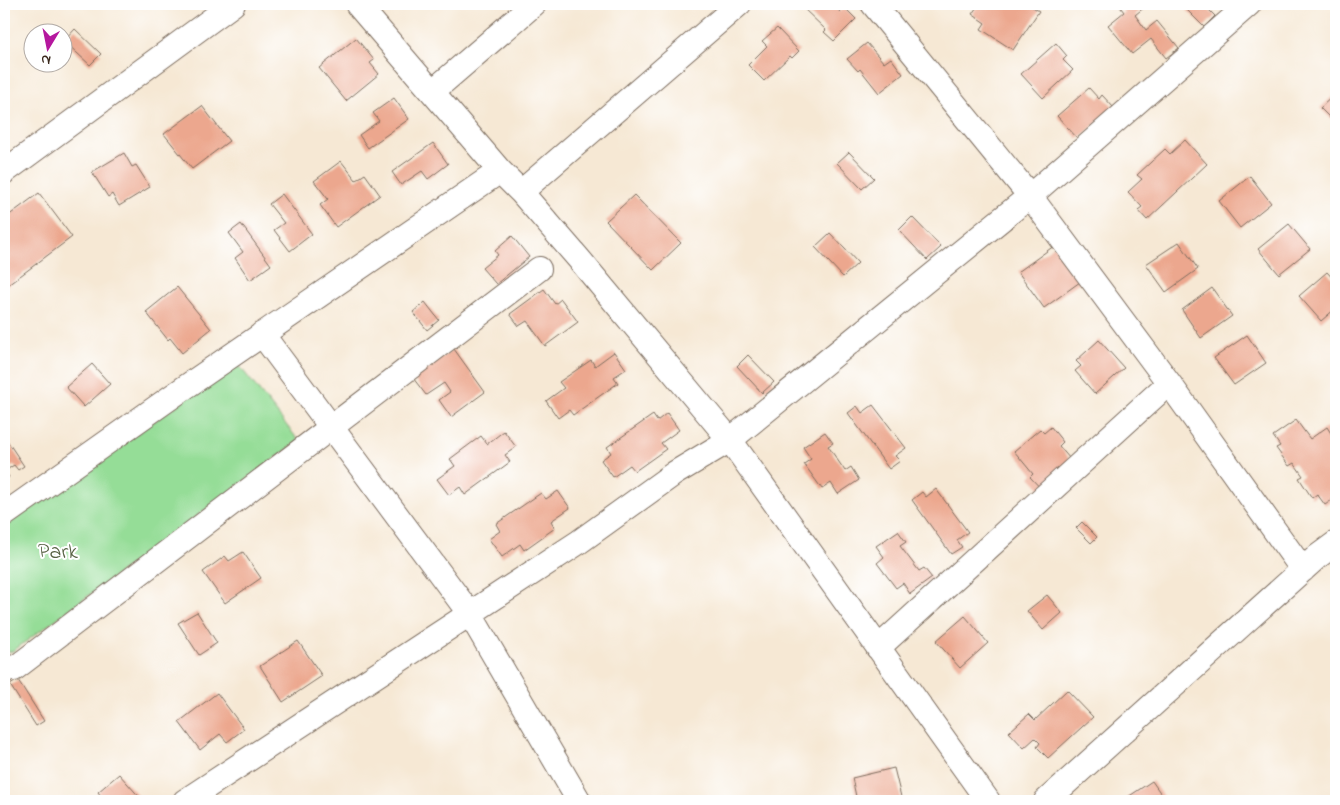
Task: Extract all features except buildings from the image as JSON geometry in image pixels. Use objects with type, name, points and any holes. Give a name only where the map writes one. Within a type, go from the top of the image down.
[{"type":"street","points":[[4,172],[233,4]]},
{"type":"street","points":[[356,4],[433,91],[500,171],[521,192],[579,259],[730,440],[988,801]]},
{"type":"street","points":[[433,91],[534,4]]},
{"type":"street","points":[[521,192],[739,4]]},
{"type":"street","points":[[873,4],[1030,196],[1169,383],[1303,570]]},
{"type":"street","points":[[185,801],[579,542],[675,473],[730,440],[1030,196],[1249,4]]},
{"type":"street","points":[[4,515],[262,334],[500,171]]},
{"type":"street","points":[[4,666],[14,669],[538,269]]},
{"type":"street","points":[[262,334],[470,614],[579,801]]},
{"type":"street","points":[[878,648],[1169,383]]},
{"type":"street","points":[[1046,801],[1303,570],[1336,543]]},
{"type":"green space","name":"Park","points":[[237,363],[299,441],[13,651],[4,653],[4,527]]}]
